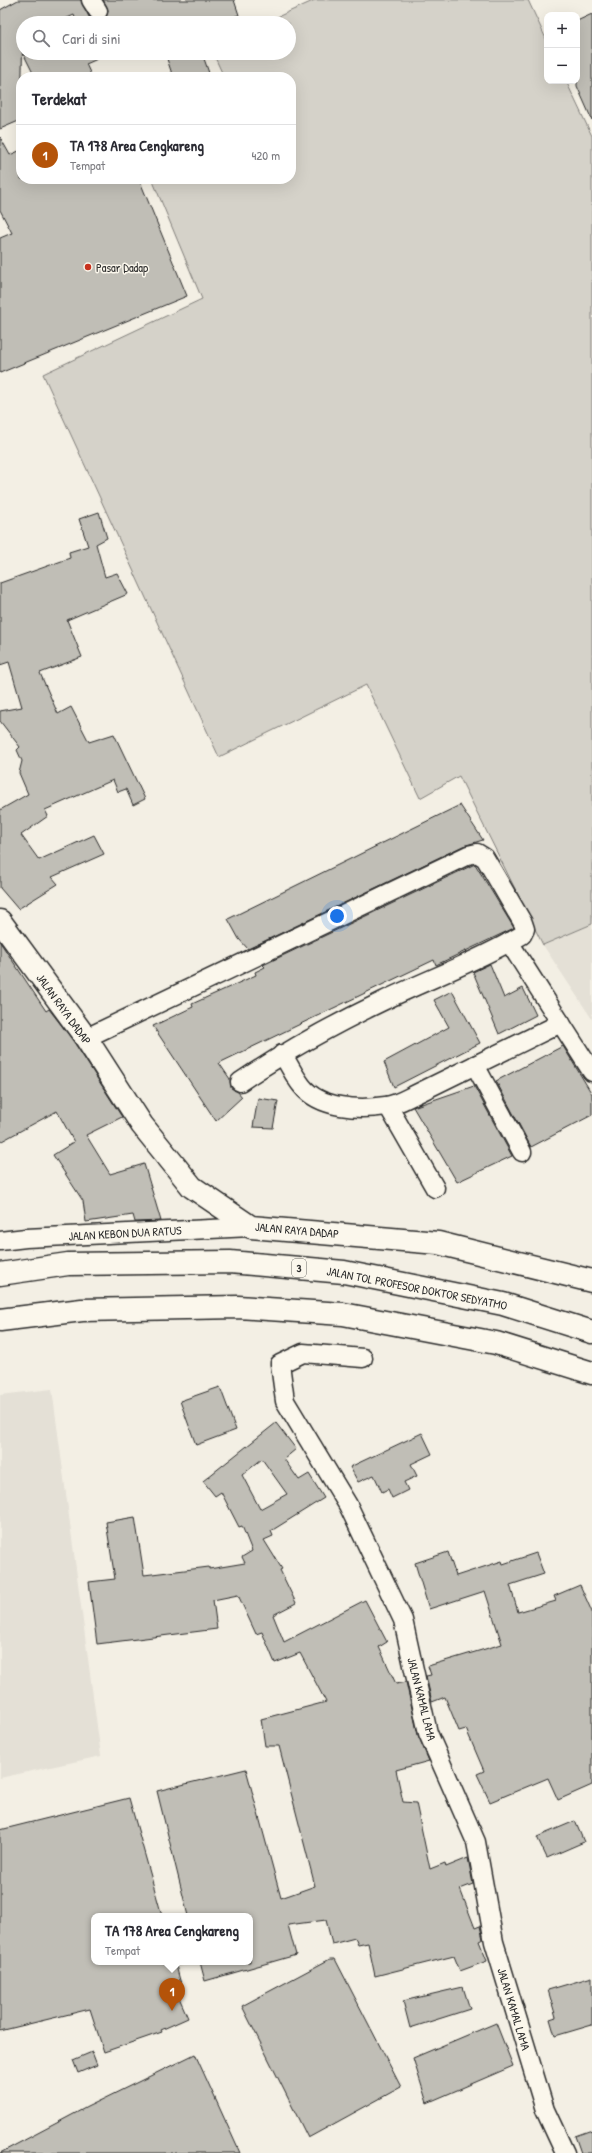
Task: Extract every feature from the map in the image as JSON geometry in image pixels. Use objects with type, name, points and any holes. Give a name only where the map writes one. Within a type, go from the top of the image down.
[{"type":"main road","name":"JALAN RAYA DADAP","points":[[0,921],[86,1038],[142,1125],[192,1187],[251,1227],[438,1243],[592,1281]]},
{"type":"main road","name":"JALAN TOL PROFESOR DOKTOR SEDYATMO","points":[[0,1274],[68,1264],[230,1262],[344,1272],[503,1304],[592,1332]]},
{"type":"main road","points":[[0,1320],[82,1310],[238,1307],[344,1314],[496,1343],[592,1373]]},
{"type":"street","points":[[86,1038],[468,855],[478,853],[485,858],[524,923],[525,929],[522,935],[382,1001],[282,1054],[240,1082]]},
{"type":"street","points":[[509,942],[592,1072]]},
{"type":"street","points":[[282,1054],[302,1087],[315,1096],[337,1106],[357,1108],[388,1106],[561,1023]]},
{"type":"street","points":[[475,1065],[522,1152]]},
{"type":"street","points":[[388,1106],[435,1188]]},
{"type":"street","name":"JALAN KEBON DUA RATUS","points":[[0,1241],[26,1238],[251,1227]]},
{"type":"street","name":"JALAN KAMAL LAMA","points":[[363,1358],[303,1354],[280,1364],[285,1402],[348,1505],[403,1620],[428,1733],[476,1842],[494,1942],[545,2110],[565,2153]]},
{"type":"shaded area","points":[[315,0],[528,0],[544,35],[544,84],[567,84],[592,136],[592,924],[543,945],[459,776],[420,798],[366,685],[219,757],[43,374],[202,299],[154,184],[296,184],[296,72],[222,72],[216,60],[296,60],[296,16],[280,16]]},
{"type":"shaded area","points":[[592,924],[592,1019],[543,945]]},
{"type":"shaded area","points":[[52,1389],[101,1756],[0,1778],[0,1395]]},
{"type":"building","points":[[18,0],[81,0],[89,16],[16,16],[16,60],[22,60],[22,72],[16,72],[16,122],[0,129],[0,10]]},
{"type":"building","points":[[103,0],[234,0],[239,15],[106,16],[108,10]]},
{"type":"building","points":[[592,14],[592,120],[577,86],[577,84],[580,84],[580,20]]},
{"type":"building","points":[[26,60],[95,60],[86,64],[90,72],[32,72]]},
{"type":"building","points":[[167,60],[204,60],[209,72],[171,72]]},
{"type":"building","name":"Pasar Dadap","points":[[0,137],[10,155],[16,152],[16,184],[141,184],[187,296],[0,373],[0,238],[12,233],[0,210]]},
{"type":"building","points":[[99,512],[107,538],[96,544],[105,577],[117,573],[128,594],[67,620],[82,657],[40,673],[58,714],[71,707],[89,742],[114,734],[145,799],[133,805],[126,789],[118,792],[113,780],[45,810],[48,816],[21,835],[39,860],[94,835],[104,854],[52,877],[58,884],[18,909],[0,888],[0,810],[28,794],[19,773],[22,761],[17,750],[20,747],[0,721],[0,711],[22,707],[9,662],[0,665],[0,583],[70,558],[69,552],[88,546],[79,519]]},
{"type":"building","points":[[460,805],[483,840],[463,846],[248,949],[239,939],[228,919]]},
{"type":"building","points":[[475,864],[514,928],[436,965],[434,960],[219,1063],[230,1079],[231,1088],[238,1092],[242,1097],[216,1121],[153,1026],[193,1007],[192,1004],[256,975],[255,972],[265,967],[263,965]]},
{"type":"building","points":[[0,942],[46,1011],[49,1009],[72,1039],[122,1117],[86,1135],[110,1174],[144,1164],[161,1221],[135,1222],[133,1215],[86,1222],[83,1201],[53,1155],[74,1142],[57,1111],[0,1142]]},
{"type":"building","points":[[490,964],[504,998],[523,988],[536,1015],[499,1034],[473,972]]},
{"type":"building","points":[[452,991],[480,1043],[394,1087],[384,1062],[449,1027],[434,1000]]},
{"type":"building","points":[[563,1046],[592,1094],[592,1115],[531,1147],[496,1081]]},
{"type":"building","points":[[474,1086],[512,1156],[457,1182],[413,1107]]},
{"type":"building","points":[[258,1098],[278,1101],[273,1128],[253,1127]]},
{"type":"building","points":[[220,1387],[236,1430],[196,1445],[180,1401]]},
{"type":"building","points":[[276,1423],[296,1449],[284,1459],[299,1480],[309,1474],[324,1498],[271,1531],[273,1536],[264,1540],[282,1569],[280,1570],[296,1603],[273,1615],[284,1642],[365,1600],[387,1642],[379,1647],[396,1684],[406,1682],[418,1735],[429,1761],[396,1770],[403,1802],[416,1803],[430,1869],[445,1863],[446,1867],[468,1858],[473,1884],[460,1889],[475,1928],[480,1926],[483,1939],[479,1941],[487,1961],[460,1971],[454,1956],[375,1976],[368,1943],[358,1945],[355,1938],[332,1944],[326,1920],[288,1925],[296,1955],[205,1981],[201,1965],[253,1965],[253,1913],[187,1913],[157,1791],[246,1769],[281,1898],[315,1886],[279,1746],[265,1746],[261,1719],[326,1702],[300,1653],[275,1663],[262,1632],[256,1634],[238,1595],[213,1600],[217,1629],[97,1644],[89,1582],[115,1579],[106,1522],[135,1517],[144,1575],[209,1567],[209,1569],[245,1563],[242,1557],[252,1551],[242,1526],[239,1527],[221,1492],[215,1496],[203,1481]],"holes":[[[262,1459],[287,1494],[260,1509],[242,1475]]]},
{"type":"building","points":[[422,1433],[432,1454],[411,1464],[417,1476],[404,1482],[408,1490],[392,1498],[388,1489],[382,1492],[374,1475],[358,1482],[350,1467]]},
{"type":"building","points":[[448,1552],[456,1576],[502,1561],[503,1564],[536,1553],[544,1574],[510,1585],[518,1612],[556,1601],[554,1596],[580,1585],[592,1612],[592,1785],[558,1800],[548,1778],[490,1802],[477,1774],[484,1771],[466,1729],[459,1731],[445,1697],[432,1702],[426,1676],[431,1675],[428,1666],[502,1644],[485,1591],[429,1609],[415,1563]]},
{"type":"building","points":[[129,1798],[161,1913],[91,1913],[91,1965],[176,1965],[181,1984],[174,1986],[188,2018],[161,2030],[162,2032],[104,2052],[90,2009],[0,2031],[0,1830]]},
{"type":"building","points":[[575,1821],[584,1842],[547,1858],[537,1837]]},
{"type":"building","points":[[330,1959],[335,1959],[401,2087],[308,2138],[242,2006]]},
{"type":"building","points":[[592,1977],[592,2025],[555,2036],[550,2019],[556,2017],[548,1990]]},
{"type":"building","points":[[463,1987],[470,2009],[410,2028],[403,2001]]},
{"type":"building","points":[[496,2023],[513,2066],[427,2103],[413,2058]]},
{"type":"building","points":[[92,2052],[97,2065],[78,2073],[73,2060]]},
{"type":"building","points":[[195,2054],[240,2153],[0,2153],[87,2107]]},
{"type":"building","points":[[592,2130],[592,2153],[581,2153],[575,2136]]},
{"type":"place","name":"Pasar Dadap","points":[[88,267]]},
{"type":"place","name":"TA 178 Area Cengkareng","points":[[172,2011]]}]
